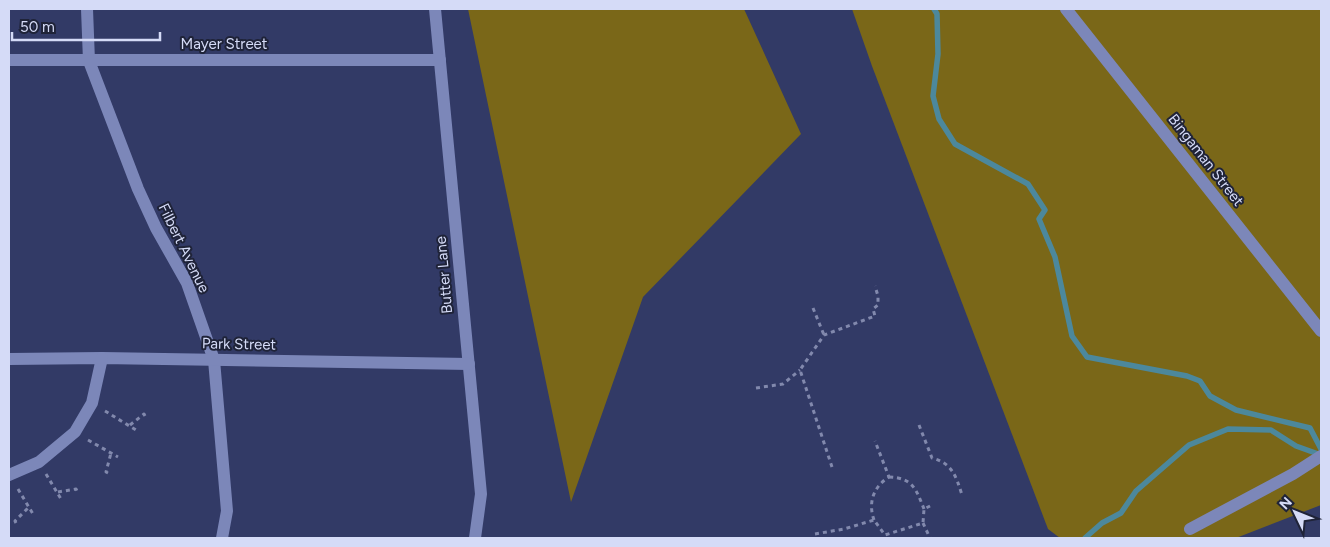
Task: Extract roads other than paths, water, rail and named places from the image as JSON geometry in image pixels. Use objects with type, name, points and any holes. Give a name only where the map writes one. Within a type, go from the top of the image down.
[{"type":"street","name":"Filbert Avenue","points":[[86,9],[89,61],[138,189],[156,228],[187,283],[214,360],[227,511],[222,538]]},
{"type":"street","name":"Butter Lane","points":[[435,9],[481,494],[475,538]]},
{"type":"street","name":"Bingaman Street","points":[[1066,9],[1321,331]]},
{"type":"street","name":"Mayer Street","points":[[9,60],[440,60]]},
{"type":"street","name":"Park Street","points":[[9,359],[102,358],[469,364]]},
{"type":"street","points":[[11,479],[39,462],[75,432],[92,403],[102,358]]},
{"type":"street","points":[[1190,529],[1293,474],[1321,456]]},
{"type":"waterway","points":[[934,9],[937,14],[938,54],[933,96],[939,119],[955,144],[1028,184],[1045,210],[1039,219],[1055,257],[1072,336],[1087,357],[1187,376],[1200,381],[1210,396],[1236,410],[1310,428],[1321,449]]},
{"type":"waterway","points":[[1085,538],[1102,523],[1121,513],[1136,491],[1189,445],[1228,429],[1271,430],[1296,446],[1321,455]]}]
